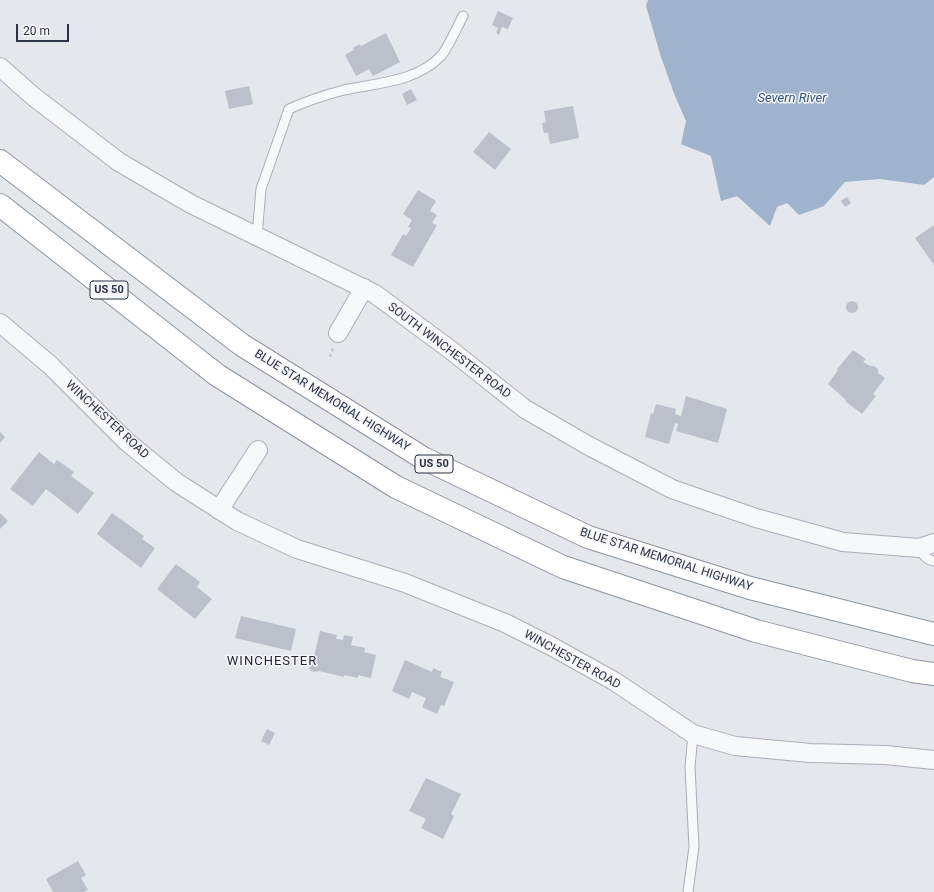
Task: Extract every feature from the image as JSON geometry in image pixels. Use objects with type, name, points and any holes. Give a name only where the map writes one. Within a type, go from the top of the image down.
[{"type":"highway","name":"BLUE STAR MEMORIAL HIGHWAY","points":[[0,161],[242,345],[423,458],[588,537],[750,588],[934,634]]},
{"type":"highway","name":"US 50","points":[[0,205],[217,374],[396,487],[563,567],[756,631],[912,671],[934,674]]},
{"type":"highway","points":[[0,221],[217,374]]},
{"type":"street","name":"SOUTH WINCHESTER ROAD","points":[[0,66],[34,97],[119,162],[191,204],[375,294],[452,351],[524,409],[589,446],[672,489],[756,518],[843,542],[927,545]]},
{"type":"street","points":[[338,333],[364,288]]},
{"type":"street","name":"WINCHESTER ROAD","points":[[0,323],[50,365],[126,440],[176,482],[237,521],[297,550],[405,583],[505,623],[551,646],[614,682],[693,734],[735,746],[810,753],[886,755],[934,760]]},
{"type":"street","points":[[219,510],[258,450]]},
{"type":"lane","points":[[257,236],[261,189],[289,109],[304,102],[344,90],[414,75],[428,68],[442,55],[463,16]]},
{"type":"lane","points":[[927,545],[923,554],[930,561],[934,561]]},
{"type":"lane","points":[[688,892],[694,847],[690,767],[693,734]]},
{"type":"water","name":"Severn River","points":[[648,0],[934,0],[934,177],[924,185],[880,179],[845,182],[824,206],[799,215],[787,203],[777,207],[770,226],[737,196],[721,201],[711,156],[681,144],[686,121],[661,57],[646,6]]},
{"type":"building","points":[[498,11],[513,18],[508,29],[502,27],[499,35],[496,33],[498,28],[492,25]]},
{"type":"building","points":[[386,33],[400,62],[373,76],[369,69],[356,76],[345,55],[354,50],[353,48],[356,46],[360,44],[361,46]]},
{"type":"building","points":[[249,86],[253,104],[229,109],[225,91]]},
{"type":"building","points":[[411,89],[417,100],[407,105],[402,94]]},
{"type":"building","points":[[573,106],[579,138],[550,144],[548,133],[544,133],[543,130],[542,123],[546,122],[544,111]]},
{"type":"building","points":[[489,132],[511,149],[495,170],[473,152]]},
{"type":"building","points":[[418,190],[436,201],[430,211],[437,215],[432,223],[437,225],[413,267],[391,255],[403,234],[406,236],[411,228],[408,227],[412,220],[403,214]]},
{"type":"building","points":[[847,197],[851,203],[845,207],[841,201]]},
{"type":"building","points":[[934,225],[934,265],[915,238]]},
{"type":"building","points":[[850,301],[854,301],[858,307],[854,313],[850,313],[846,309],[846,305]]},
{"type":"building","points":[[853,350],[866,359],[863,362],[870,366],[874,366],[878,369],[878,373],[885,378],[873,394],[876,396],[862,414],[845,401],[846,400],[828,384],[838,370],[837,369]]},
{"type":"building","points":[[686,396],[727,409],[718,443],[676,431],[678,424],[675,423],[669,444],[645,437],[651,413],[653,414],[656,404],[676,409],[675,414],[681,416]]},
{"type":"building","points":[[0,432],[5,437],[0,443]]},
{"type":"building","points":[[39,452],[54,464],[57,460],[74,472],[71,476],[94,493],[78,514],[46,489],[33,506],[10,489]]},
{"type":"building","points":[[0,513],[8,521],[0,529]]},
{"type":"building","points":[[112,513],[144,536],[142,539],[155,548],[141,568],[97,534]]},
{"type":"building","points":[[176,564],[200,582],[197,587],[212,599],[195,619],[157,589]]},
{"type":"building","points":[[241,616],[296,629],[291,651],[235,638]]},
{"type":"building","points":[[320,631],[337,635],[336,639],[343,640],[344,635],[353,637],[351,645],[365,648],[364,652],[376,655],[371,678],[358,675],[358,678],[344,675],[344,677],[310,670],[310,661],[314,657]]},
{"type":"building","points":[[405,660],[432,672],[433,668],[442,672],[440,677],[454,682],[444,706],[441,705],[437,714],[422,707],[426,698],[412,692],[409,699],[392,691]]},
{"type":"building","points":[[267,729],[275,733],[269,745],[261,741]]},
{"type":"building","points":[[426,778],[461,794],[451,814],[454,816],[443,839],[421,828],[426,819],[409,811]]},
{"type":"building","points":[[78,861],[86,875],[81,878],[88,890],[84,892],[53,892],[46,879]]},
{"type":"district","name":"WINCHESTER","points":[[272,662]]}]
